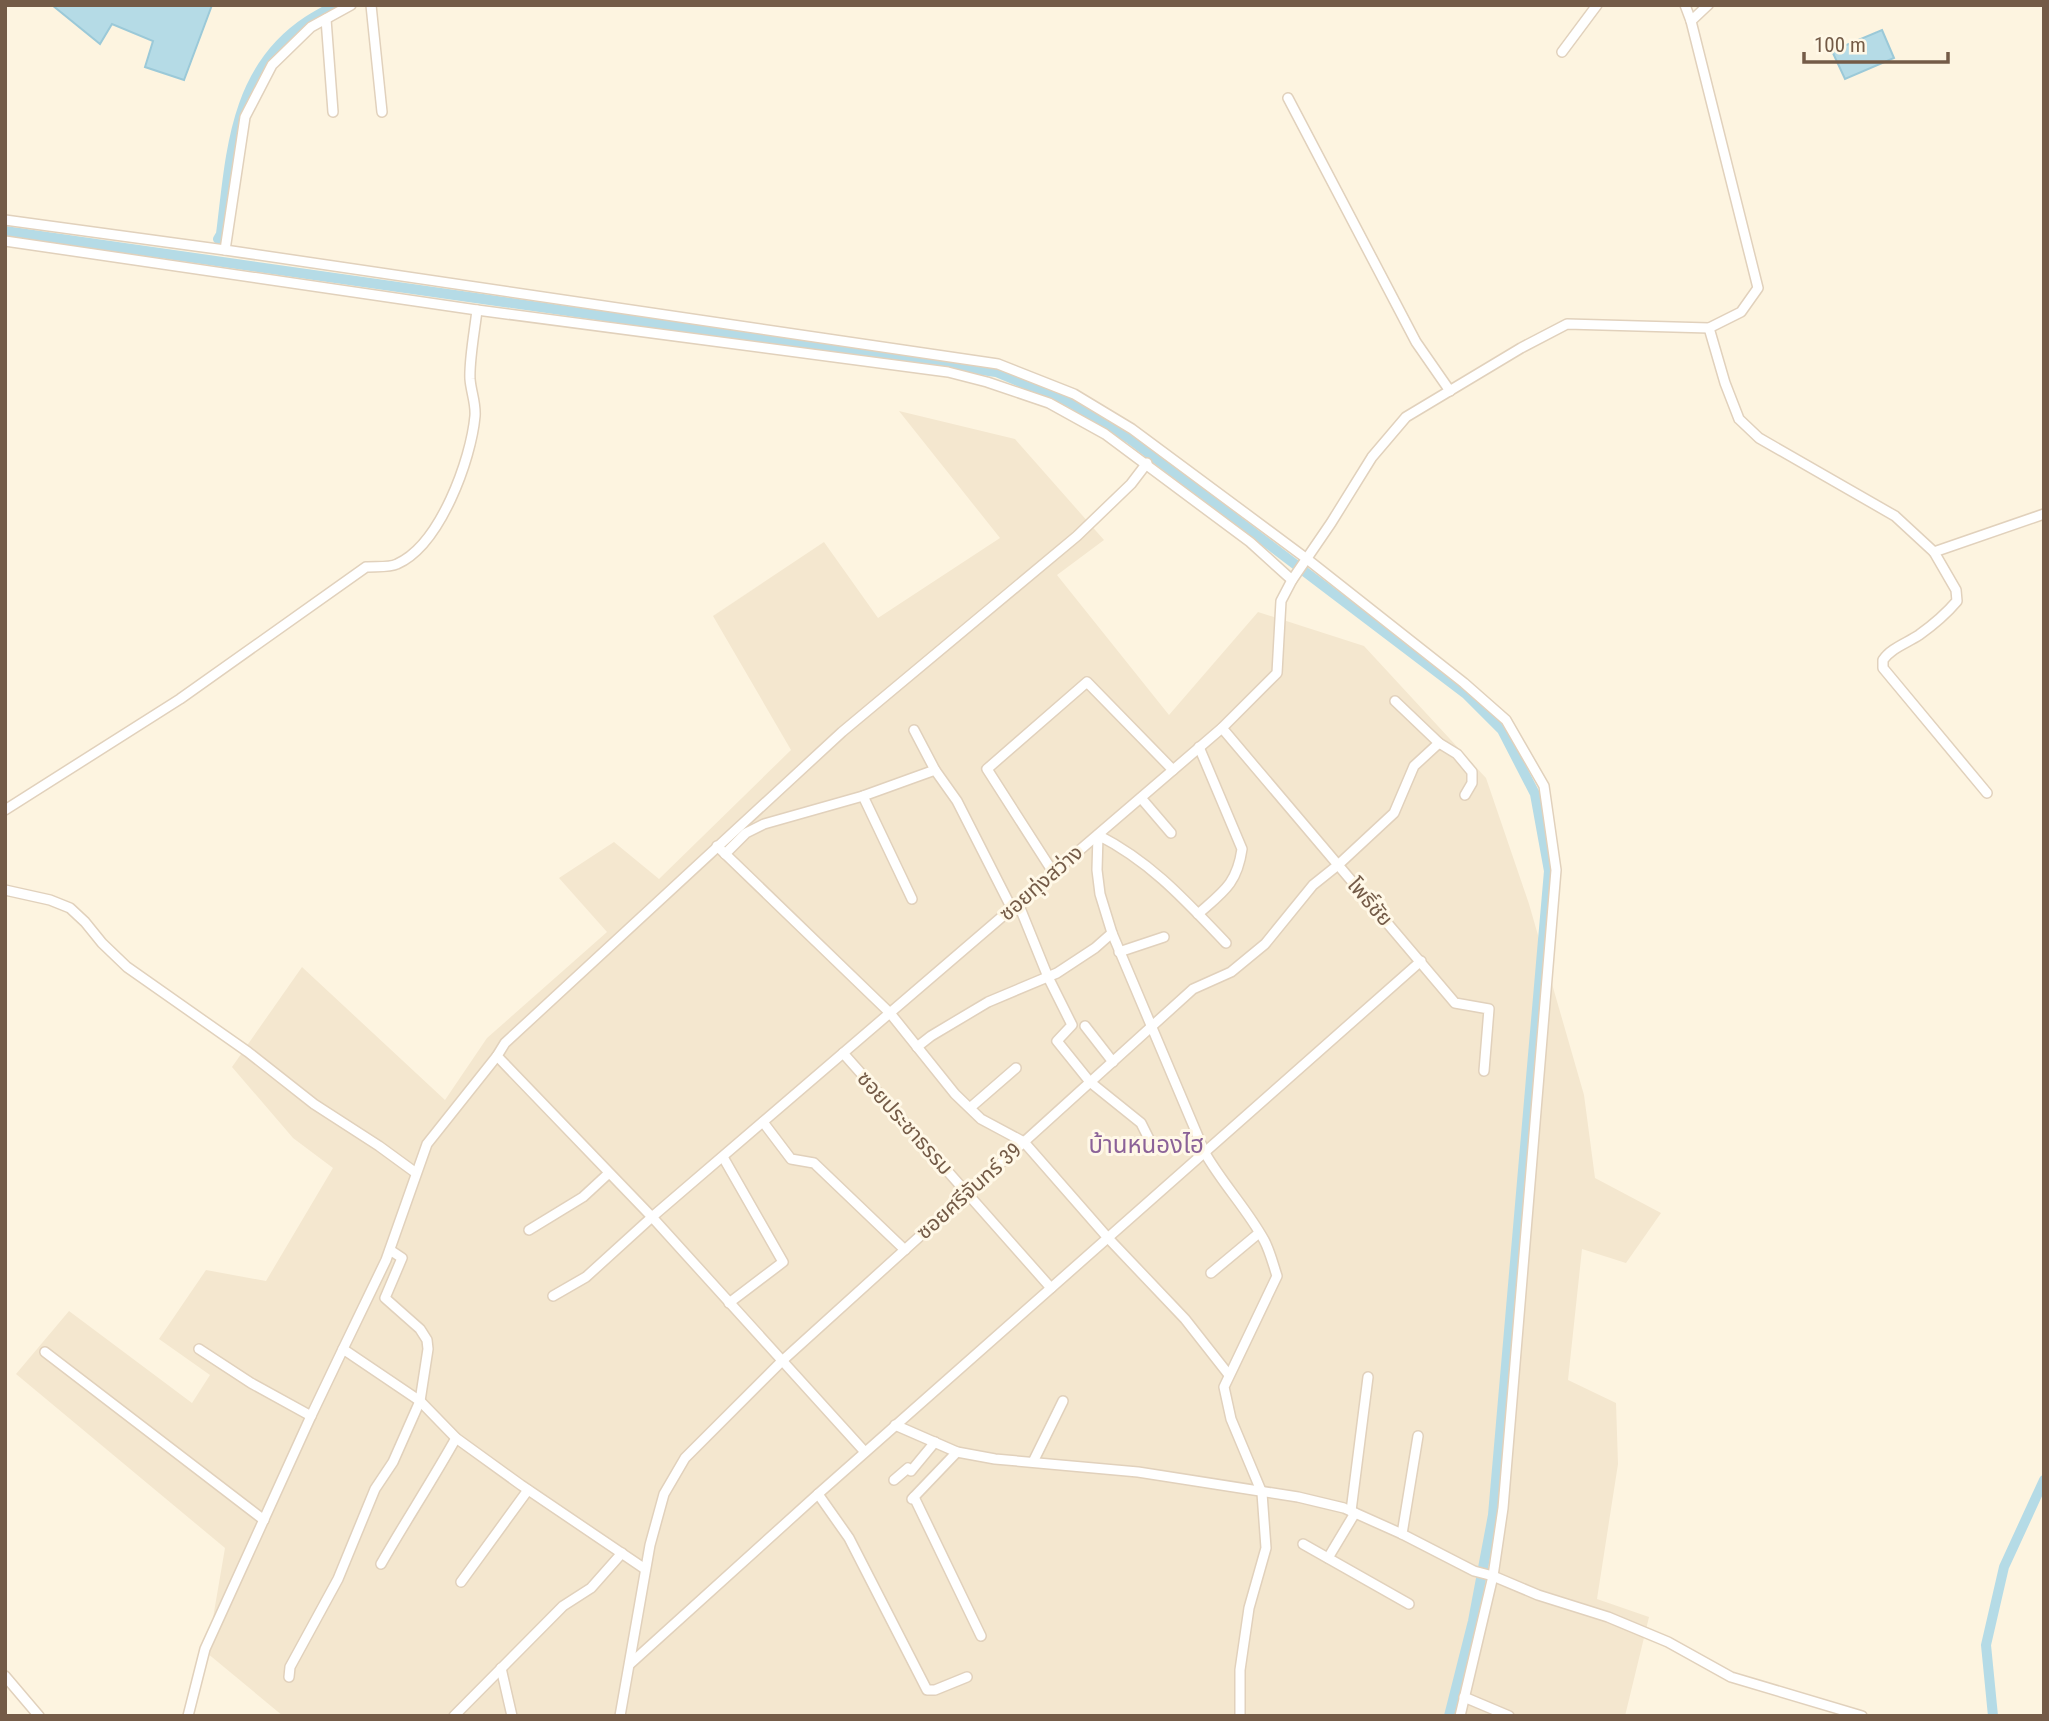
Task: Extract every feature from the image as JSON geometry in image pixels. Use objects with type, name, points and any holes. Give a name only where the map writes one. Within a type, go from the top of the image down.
[{"type":"street","points":[[225,250],[246,117],[272,65],[311,27],[351,5]]},
{"type":"street","points":[[371,5],[382,112]]},
{"type":"street","points":[[1562,52],[1597,5]]},
{"type":"street","points":[[1685,5],[1758,288],[1741,312],[1709,328],[1725,383],[1740,419],[1759,438],[1895,516],[1934,552],[1956,590],[1957,601],[1945,615],[1920,634],[1888,653],[1883,660],[1883,668],[1987,793]]},
{"type":"street","points":[[1691,21],[1708,5]]},
{"type":"street","points":[[326,19],[333,112]]},
{"type":"street","points":[[1288,98],[1416,342],[1450,391]]},
{"type":"street","points":[[5,220],[998,364],[1074,394],[1132,429],[1464,683],[1506,720],[1544,786],[1556,870],[1503,1502],[1460,1716]]},
{"type":"street","points":[[5,241],[477,310],[948,372],[987,382],[1049,403],[1105,434],[1147,463],[1294,577]]},
{"type":"street","points":[[5,810],[180,699],[366,567],[395,566],[413,555],[432,531],[453,496],[469,452],[476,403],[470,379],[477,310]]},
{"type":"street","name":"ซอยทุ่งสว่าง","points":[[553,1296],[586,1277],[652,1217],[1141,799],[1222,728],[1277,673],[1281,601],[1372,457],[1406,416],[1567,324],[1709,328]]},
{"type":"street","points":[[188,1716],[205,1649],[390,1250],[427,1144],[505,1043],[721,850],[842,732],[1077,536],[1131,484],[1147,463]]},
{"type":"street","points":[[1934,552],[2044,514]]},
{"type":"street","points":[[1053,872],[987,769],[1087,682],[1173,770]]},
{"type":"street","points":[[1395,701],[1439,743],[1457,754],[1472,772],[1472,783],[1465,795]]},
{"type":"street","name":"โพธิ์ชัย","points":[[1222,728],[1455,1003],[1489,1009],[1484,1071]]},
{"type":"street","points":[[914,730],[1015,906],[1072,1025],[1057,1041],[1090,1082],[1141,1123],[1150,1141]]},
{"type":"street","name":"ซอยศรีจันทร์ 39","points":[[620,1716],[645,1569],[664,1494],[685,1458],[782,1361],[1193,989],[1231,972],[1265,944],[1313,885],[1394,813],[1414,766],[1439,743]]},
{"type":"street","points":[[1198,914],[1228,887],[1240,867],[1242,849],[1199,747]]},
{"type":"street","points":[[721,850],[746,832],[764,824],[863,796],[935,770]]},
{"type":"street","points":[[863,796],[912,899]]},
{"type":"street","points":[[1141,799],[1171,833]]},
{"type":"street","points":[[1226,943],[1178,891],[1122,847],[1098,835],[1097,870],[1100,894],[1119,952],[1205,1153],[1247,1212],[1272,1258],[1277,1276],[1224,1387],[1231,1419],[1262,1493],[1266,1548],[1248,1620],[1240,1670],[1240,1716]]},
{"type":"street","points":[[721,850],[890,1013],[955,1094],[981,1119],[1024,1142],[1108,1238],[1185,1319],[1230,1375]]},
{"type":"street","points":[[5,890],[50,900],[70,908],[127,967],[248,1052],[314,1104],[416,1173]]},
{"type":"street","points":[[917,1048],[931,1036],[988,1002],[1048,977],[1095,948],[1112,933]]},
{"type":"street","points":[[1119,952],[1164,937]]},
{"type":"street","points":[[630,1664],[895,1425],[1421,961]]},
{"type":"street","points":[[1085,1027],[1113,1062]]},
{"type":"street","name":"ซอยประชาธรรม","points":[[843,1053],[1051,1288]]},
{"type":"street","points":[[497,1056],[652,1217],[865,1452]]},
{"type":"street","points":[[971,1108],[1016,1068]]},
{"type":"street","points":[[763,1122],[791,1159],[814,1163],[905,1250]]},
{"type":"street","points":[[723,1157],[783,1262],[729,1303]]},
{"type":"street","points":[[529,1230],[583,1197],[610,1173]]},
{"type":"street","points":[[1211,1273],[1259,1233]]},
{"type":"street","points":[[289,1677],[290,1667],[338,1579],[375,1489],[393,1462],[420,1401],[428,1349],[427,1339],[420,1329],[385,1298],[402,1258],[390,1250]]},
{"type":"street","points":[[199,1349],[251,1383],[311,1416]]},
{"type":"street","points":[[343,1349],[420,1401],[456,1437],[528,1490],[645,1569]]},
{"type":"street","points":[[45,1352],[264,1520]]},
{"type":"street","points":[[1328,1558],[1353,1512],[1368,1377]]},
{"type":"street","points":[[1033,1462],[1063,1401]]},
{"type":"street","points":[[895,1425],[957,1451],[995,1459],[1138,1472],[1298,1497],[1344,1508],[1474,1571],[1608,1617],[1668,1642],[1731,1677],[1862,1716]]},
{"type":"street","points":[[1402,1534],[1418,1436]]},
{"type":"street","points":[[381,1564],[456,1437]]},
{"type":"street","points":[[894,1480],[908,1468],[911,1471],[935,1442]]},
{"type":"street","points":[[957,1451],[913,1499],[981,1636]]},
{"type":"street","points":[[461,1581],[528,1490]]},
{"type":"street","points":[[818,1494],[849,1538],[927,1690],[935,1690],[967,1677]]},
{"type":"street","points":[[1303,1544],[1409,1604]]},
{"type":"street","points":[[454,1716],[563,1606],[590,1588],[622,1553]]},
{"type":"street","points":[[501,1668],[512,1716]]},
{"type":"street","points":[[5,1676],[39,1716]]},
{"type":"street","points":[[1464,1697],[1509,1716]]},
{"type":"shaded area","points":[[899,411],[1015,439],[1104,540],[1057,575],[1169,715],[1258,612],[1364,646],[1486,778],[1529,904],[1584,1095],[1595,1178],[1661,1213],[1626,1263],[1582,1249],[1568,1380],[1616,1403],[1618,1464],[1597,1599],[1649,1617],[1625,1716],[283,1716],[207,1653],[225,1548],[16,1374],[69,1311],[192,1403],[210,1375],[159,1339],[206,1270],[266,1281],[333,1168],[293,1138],[232,1067],[302,967],[445,1100],[487,1038],[607,932],[559,878],[614,842],[659,879],[791,750],[713,616],[824,542],[878,618],[1000,538]]},
{"type":"water","points":[[52,5],[212,5],[184,80],[145,67],[153,41],[112,24],[100,44]]},
{"type":"water","points":[[1882,30],[1894,58],[1845,79],[1832,51]]},
{"type":"waterway","points":[[218,239],[221,234],[233,145],[250,89],[264,64],[283,41],[308,21],[336,5]]},
{"type":"waterway","points":[[5,231],[996,372],[1071,403],[1130,439],[1466,694],[1502,730],[1535,794],[1549,871],[1493,1515],[1473,1621],[1449,1716]]},
{"type":"waterway","points":[[1993,1716],[1986,1645],[2004,1567],[2044,1480]]},
{"type":"district","name":"บ้านหนองไฮ","points":[[1146,1145]]}]
